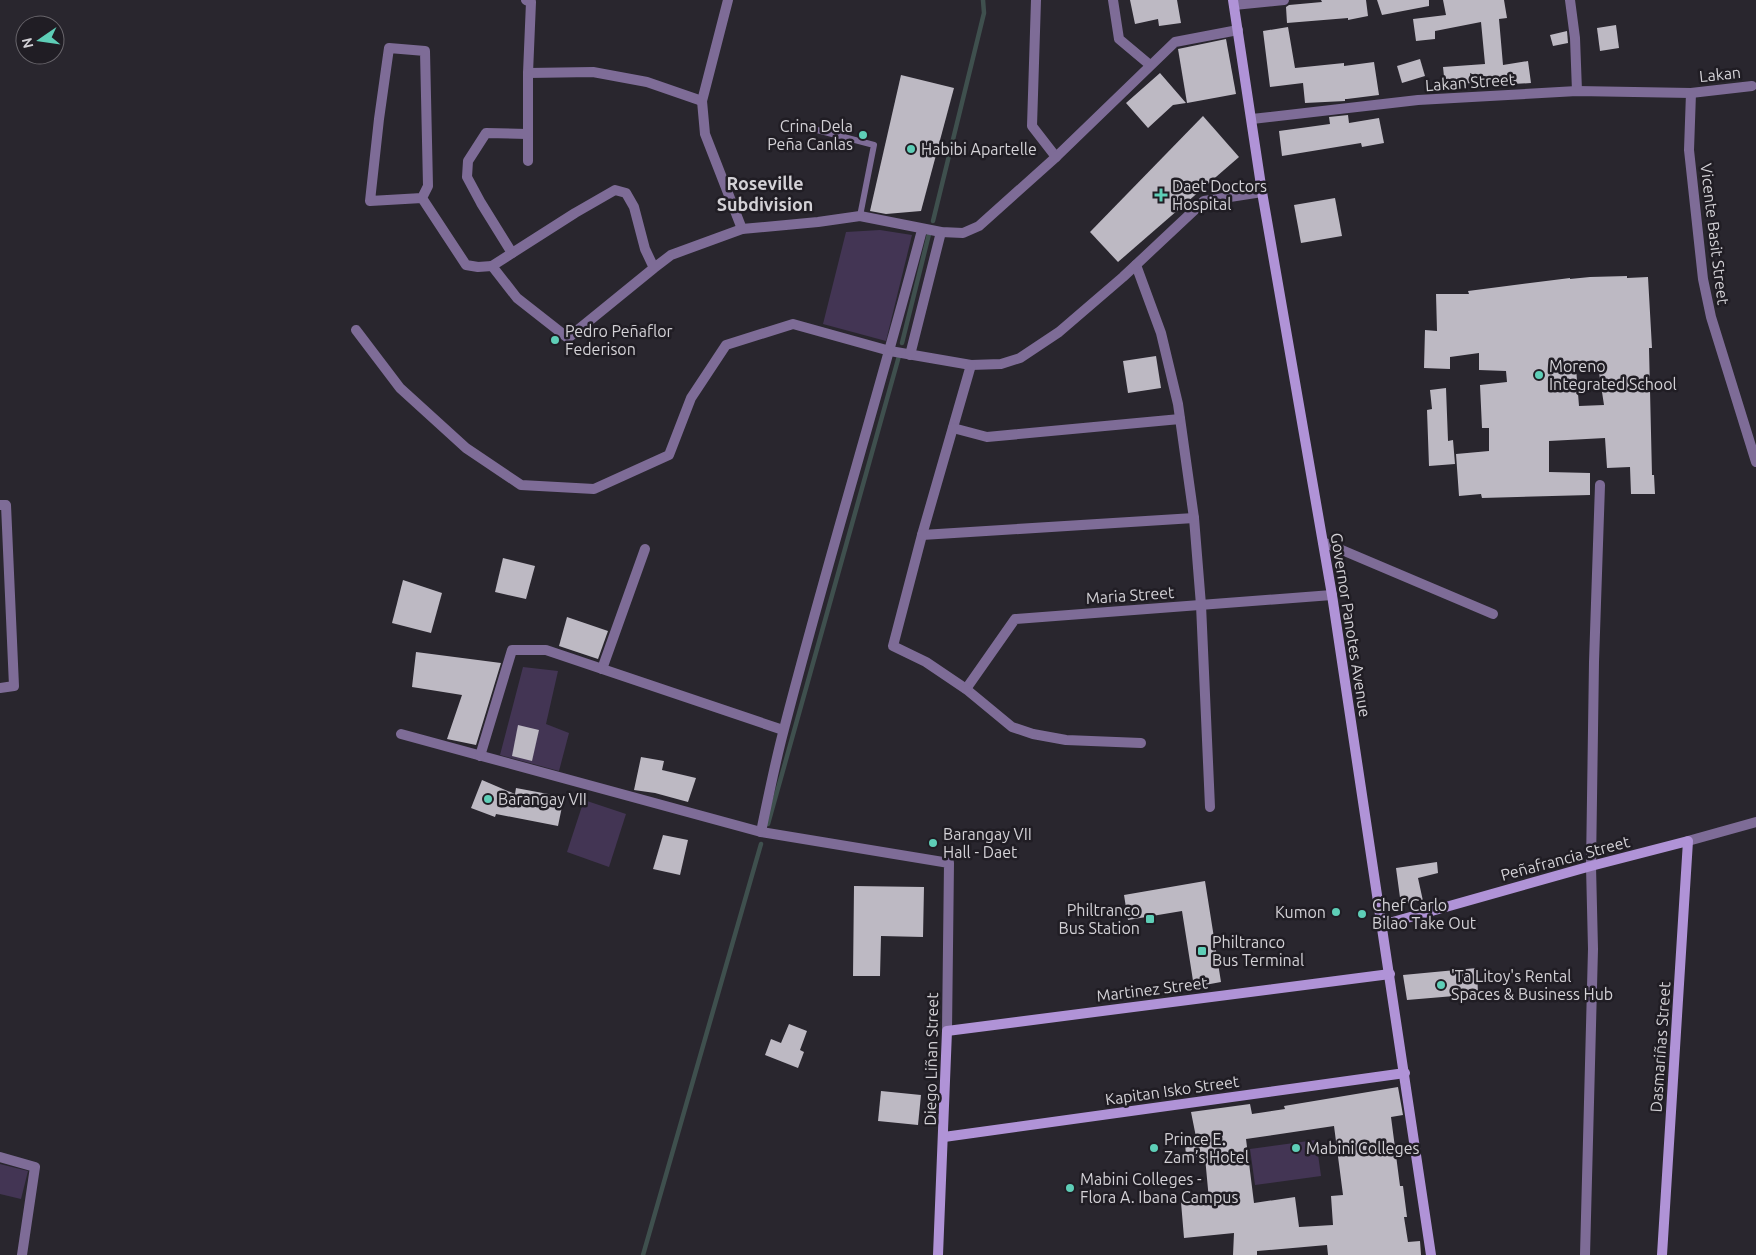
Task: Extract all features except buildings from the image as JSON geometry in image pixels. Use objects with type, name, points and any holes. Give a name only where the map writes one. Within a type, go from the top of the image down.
[{"type":"street","points":[[526,0],[531,2],[528,73],[528,161]]},
{"type":"street","points":[[728,0],[702,101],[705,134],[742,229]]},
{"type":"street","points":[[1036,0],[1032,126],[1056,157]]},
{"type":"street","points":[[1113,0],[1119,38],[1150,65]]},
{"type":"street","points":[[1234,3],[1284,0]]},
{"type":"street","points":[[1570,0],[1575,38],[1577,91]]},
{"type":"street","name":"Governor Panotes Avenue","points":[[1234,3],[1262,192],[1332,595],[1431,1255]]},
{"type":"street","points":[[492,266],[517,298],[568,338],[671,255],[742,229],[860,216],[922,230],[963,233],[979,226],[1056,157],[1175,42],[1238,30]]},
{"type":"street","points":[[389,48],[425,51],[428,186],[422,198],[370,201],[389,48]]},
{"type":"street","points":[[528,73],[594,72],[648,82],[702,101]]},
{"type":"street","name":"Lakan","points":[[1691,93],[1752,86]]},
{"type":"street","name":"Lakan Street","points":[[1252,119],[1418,100],[1577,91],[1691,93]]},
{"type":"street","name":"Vicente Basit Street","points":[[1691,93],[1690,150],[1703,279],[1710,317],[1756,462]]},
{"type":"street","points":[[512,253],[481,204],[468,177],[468,161],[486,133],[527,134]]},
{"type":"street","points":[[422,198],[466,265],[478,267],[492,266],[615,190],[626,193],[634,207],[645,249],[654,268]]},
{"type":"street","points":[[356,330],[400,388],[466,448],[521,485],[594,489],[669,455],[691,398],[726,345],[793,324],[910,355],[971,365],[1001,364],[1020,358],[1066,326],[1136,265],[1204,201],[1262,192]]},
{"type":"street","points":[[401,734],[761,832],[783,730],[851,483],[890,351],[922,230]]},
{"type":"street","points":[[910,355],[940,232]]},
{"type":"street","points":[[1136,265],[1161,332],[1180,419],[1194,518],[1201,605],[1210,807]]},
{"type":"street","points":[[971,365],[922,535],[893,646],[926,662],[966,689],[1012,727],[1033,734],[1066,740],[1141,743]]},
{"type":"street","points":[[953,428],[987,437],[1180,419]]},
{"type":"street","points":[[1585,1255],[1593,949],[1591,866],[1594,662],[1600,485]]},
{"type":"street","points":[[0,505],[6,504],[14,686],[0,688]]},
{"type":"street","points":[[922,535],[1194,518]]},
{"type":"street","points":[[1323,542],[1493,614]]},
{"type":"street","points":[[602,669],[645,549]]},
{"type":"street","name":"Maria Street","points":[[966,689],[1015,619],[1332,595]]},
{"type":"street","points":[[480,756],[512,650],[546,650],[783,730]]},
{"type":"street","name":"Peñafrancia Street","points":[[1382,925],[1756,822]]},
{"type":"street","name":"Diego Liñan Street","points":[[761,832],[949,863],[944,1138],[938,1255]]},
{"type":"street","name":"Dasmariñas Street","points":[[1662,1255],[1688,841]]},
{"type":"street","name":"Martinez Street","points":[[947,1031],[1390,974]]},
{"type":"street","name":"Kapitan Isko Street","points":[[944,1138],[1405,1073]]},
{"type":"street","points":[[0,1157],[34,1167],[22,1255]]},
{"type":"lane","points":[[817,130],[874,145],[860,216]]},
{"type":"shaded area","points":[[880,230],[912,235],[886,341],[823,324],[846,232]]},
{"type":"shaded area","points":[[523,667],[558,671],[546,724],[569,733],[559,771],[500,755]]},
{"type":"shaded area","points":[[584,800],[626,814],[609,867],[567,852]]},
{"type":"shaded area","points":[[1316,1140],[1321,1176],[1255,1185],[1250,1149]]},
{"type":"shaded area","points":[[0,1164],[28,1171],[21,1199],[0,1194]]},
{"type":"waterway","points":[[933,221],[984,13],[983,0]]},
{"type":"waterway","points":[[902,343],[929,234]]},
{"type":"waterway","points":[[768,824],[899,356]]},
{"type":"waterway","points":[[643,1255],[761,844]]},
{"type":"place","name":"Crina Dela Peña Canlas","points":[[863,135]]},
{"type":"place","name":"Habibi Apartelle","points":[[911,149]]},
{"type":"place","name":"Daet Doctors Hospital","points":[[1161,195]]},
{"type":"place","name":"Pedro Peñaflor Federison","points":[[555,340]]},
{"type":"place","name":"Moreno Integrated School","points":[[1539,375]]},
{"type":"place","name":"Barangay VII","points":[[488,799]]},
{"type":"place","name":"Barangay VII Hall - Daet","points":[[933,843]]},
{"type":"place","name":"Kumon","points":[[1336,912]]},
{"type":"place","name":"Chef Carlo Bilao Take Out","points":[[1362,914]]},
{"type":"place","name":"Philtranco Bus Station","points":[[1150,919]]},
{"type":"place","name":"Philtranco Bus Terminal","points":[[1202,951]]},
{"type":"place","name":"'Ta Litoy's Rental Spaces & Business Hub","points":[[1441,985]]},
{"type":"place","name":"Prince E. Zam’s Hotel","points":[[1154,1148]]},
{"type":"place","name":"Mabini Colleges","points":[[1296,1148]]},
{"type":"place","name":"Mabini Colleges - Flora A. Ibana Campus","points":[[1070,1188]]},
{"type":"district","name":"Roseville Subdivision","points":[[765,193]]}]
